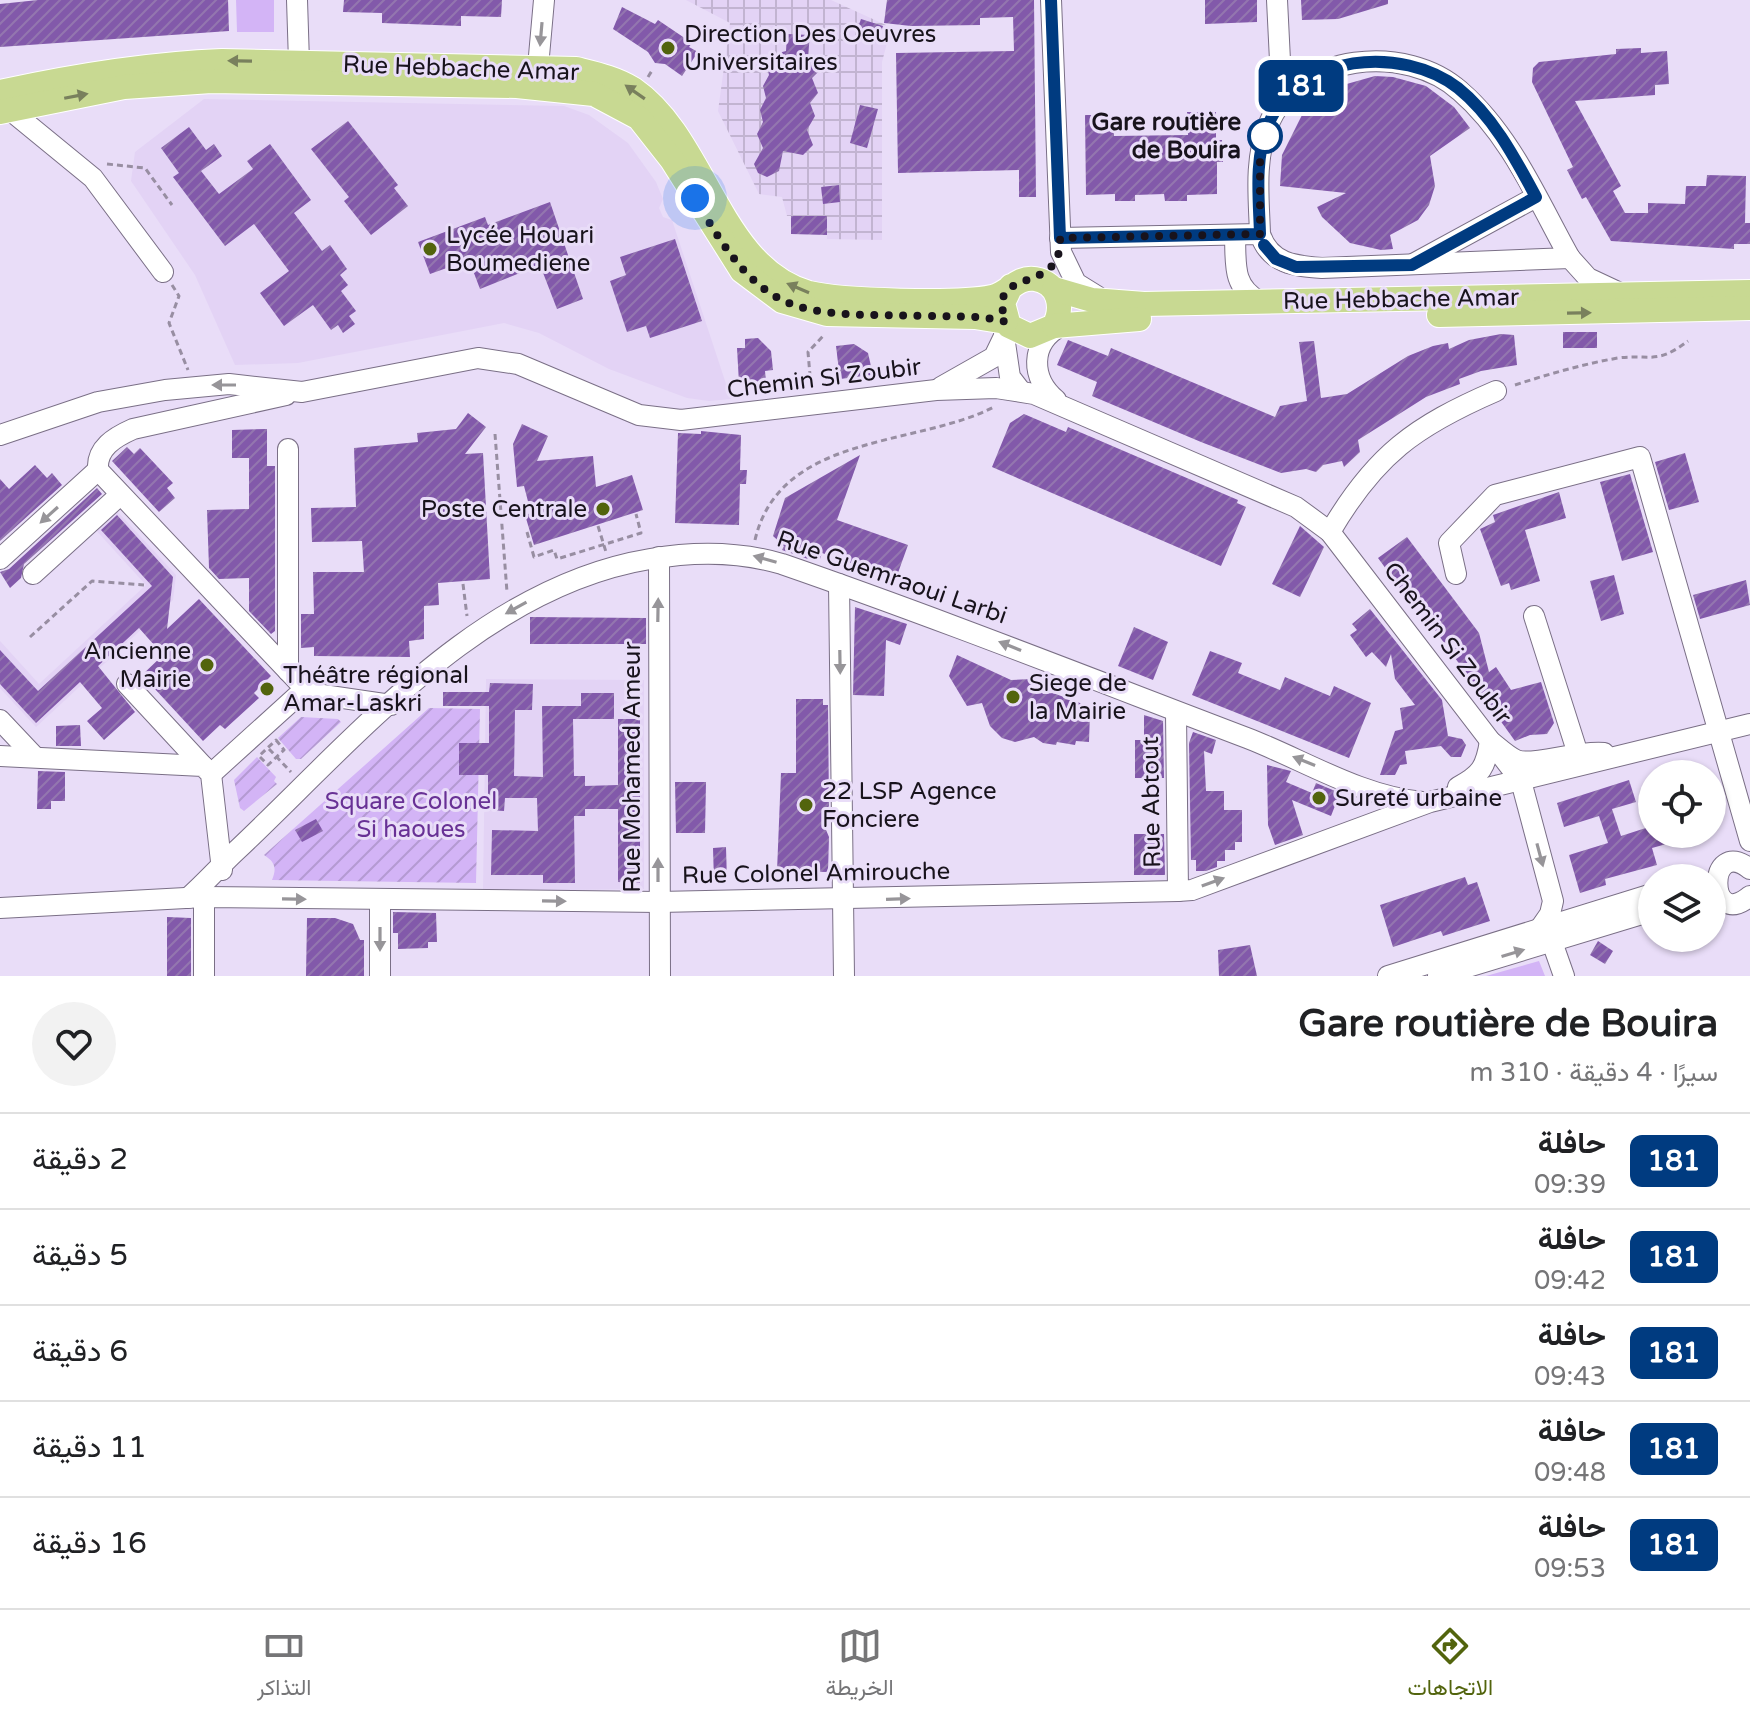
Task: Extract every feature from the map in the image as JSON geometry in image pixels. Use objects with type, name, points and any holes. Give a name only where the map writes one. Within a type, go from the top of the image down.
[{"type":"main road","name":"Rue Hebbache Amar","points":[[4,102],[93,73],[169,63],[299,62],[538,67],[606,76],[632,89],[655,107],[674,129],[726,219],[759,263],[807,292],[852,298],[962,299],[995,297],[1020,282]]},
{"type":"main road","name":"Rue Hebbache Amar","points":[[4,102],[124,87],[211,81],[517,86],[594,94],[639,118],[656,137],[742,271],[782,301],[827,314],[975,317],[1007,328]]},
{"type":"main road","points":[[1038,279],[1054,289],[1060,308],[1049,337],[1030,336],[1007,328],[1003,303],[1020,282],[1038,279]]},
{"type":"main road","name":"Rue Hebbache Amar","points":[[1054,289],[1111,303],[1750,292]]},
{"type":"main road","name":"Rue Hebbache Amar","points":[[1049,337],[1750,308]]},
{"type":"street","points":[[297,0],[299,62]]},
{"type":"street","points":[[538,67],[544,0]]},
{"type":"street","points":[[1051,0],[1061,245],[1076,283],[1111,303]]},
{"type":"street","points":[[1277,0],[1282,101]]},
{"type":"street","points":[[1570,258],[1296,267],[1276,259],[1264,245],[1260,234],[1260,152],[1268,124],[1282,101],[1303,84],[1335,68],[1366,61],[1401,62],[1432,72],[1457,88],[1483,112],[1513,155],[1570,258],[1588,278],[1624,294]]},
{"type":"street","points":[[4,102],[104,191],[163,272]]},
{"type":"street","points":[[1412,265],[1536,197]]},
{"type":"street","points":[[1061,245],[1260,234]]},
{"type":"street","points":[[1235,235],[1238,283],[1245,293],[1259,301]]},
{"type":"street","points":[[1020,282],[1045,275],[1061,245]]},
{"type":"street","points":[[936,390],[980,368],[994,357],[1007,328]]},
{"type":"street","points":[[1007,328],[1007,391]]},
{"type":"street","points":[[1007,391],[1049,337]]},
{"type":"street","points":[[1049,337],[1036,372],[1042,389],[1062,406]]},
{"type":"street","name":"Chemin Si Zoubir","points":[[0,435],[98,402],[165,390],[229,384],[302,392],[478,358],[518,364],[639,415],[681,420],[936,390],[1007,391],[1062,406],[1296,507],[1330,532],[1490,741],[1521,771]]},
{"type":"street","points":[[1330,532],[1361,485],[1394,447],[1452,410],[1496,391]]},
{"type":"street","points":[[302,392],[133,429],[116,436],[100,452],[100,473],[305,689],[313,695],[391,705]]},
{"type":"street","points":[[288,449],[288,671]]},
{"type":"street","points":[[1456,574],[1449,543],[1495,495],[1640,457],[1750,841]]},
{"type":"street","points":[[0,559],[100,473]]},
{"type":"street","points":[[33,574],[120,495]]},
{"type":"street","name":"Rue Guemraoui Larbi","points":[[196,897],[223,863],[391,705],[466,640],[509,612],[586,574],[691,553],[751,555],[839,584],[1004,644],[1353,781],[1374,794],[1430,802]]},
{"type":"street","name":"Rue Mohamed Ameur","points":[[659,557],[660,976]]},
{"type":"street","points":[[839,584],[844,976]]},
{"type":"street","points":[[1534,616],[1572,760]]},
{"type":"street","points":[[127,684],[207,770],[223,863],[224,888],[243,898]]},
{"type":"street","points":[[0,756],[207,770],[305,689]]},
{"type":"street","name":"Rue Abtout","points":[[1176,713],[1178,891]]},
{"type":"street","points":[[0,720],[34,756]]},
{"type":"street","points":[[1430,802],[1480,776],[1620,755],[1750,724]]},
{"type":"street","points":[[1480,776],[1487,763],[1490,741]]},
{"type":"street","points":[[1527,806],[1541,786],[1572,760]]},
{"type":"street","points":[[1430,802],[1521,771]]},
{"type":"street","points":[[1521,771],[1527,806],[1553,901],[1547,934],[1564,976]]},
{"type":"street","name":"Rue Colonel Amirouche","points":[[0,908],[196,897],[659,902],[1192,890],[1430,802]]},
{"type":"street","points":[[1725,864],[1738,837],[1740,805]]},
{"type":"street","points":[[1726,866],[1740,863],[1750,869]]},
{"type":"street","points":[[196,897],[204,976]]},
{"type":"street","points":[[1438,976],[1638,899]]},
{"type":"street","points":[[1731,899],[1750,916]]},
{"type":"street","points":[[380,901],[380,976]]},
{"type":"street","points":[[1388,976],[1547,934],[1638,914]]},
{"type":"path","points":[[70,159],[145,168],[172,205]]},
{"type":"path","points":[[163,272],[179,296],[169,323],[188,371]]},
{"type":"path","points":[[810,379],[808,352],[826,332],[827,314]]},
{"type":"path","points":[[1496,391],[1576,367],[1622,358],[1661,357],[1688,341]]},
{"type":"path","points":[[759,524],[778,491],[830,457],[982,413],[1007,391]]},
{"type":"path","points":[[495,434],[509,612]]},
{"type":"path","points":[[527,532],[534,557],[554,550],[557,559],[567,558],[638,537],[641,533],[636,514]]},
{"type":"path","points":[[598,526],[602,539]]},
{"type":"path","points":[[30,637],[92,581],[144,585]]},
{"type":"path","points":[[463,584],[464,600]]},
{"type":"path","points":[[259,756],[268,765],[284,750],[276,740]]},
{"type":"path","points":[[268,748],[276,757]]},
{"type":"shaded area","points":[[686,0],[831,0],[886,25],[881,40],[887,43],[882,62],[882,240],[827,239],[827,216],[787,216],[782,197],[759,194],[718,111],[730,23]]},
{"type":"shaded area","name":"Lycée Houari Boumediene","points":[[204,99],[564,106],[589,115],[628,143],[656,182],[663,199],[659,208],[663,217],[672,220],[731,399],[709,401],[687,398],[609,369],[539,333],[504,323],[298,363],[235,365],[195,275],[131,181],[135,152]]},
{"type":"shaded area","points":[[115,509],[176,575],[173,600],[36,727],[0,688],[0,641],[39,684],[146,585],[94,528]]},
{"type":"shaded area","points":[[486,679],[644,680],[644,889],[483,891]]},
{"type":"green space","points":[[236,0],[274,0],[274,32],[237,32]]},
{"type":"green space","name":"Square Colonel Si haoues","points":[[429,708],[480,709],[476,883],[272,880],[274,866],[264,855]]},
{"type":"green space","points":[[301,717],[338,719],[341,722],[301,759],[296,759],[278,738]]},
{"type":"green space","points":[[257,757],[276,777],[274,781],[277,784],[244,811],[240,808],[234,780]]},
{"type":"green space","points":[[1539,961],[1545,976],[1486,976]]},
{"type":"building","points":[[38,0],[228,0],[229,31],[0,47],[0,4]]},
{"type":"building","points":[[344,0],[502,0],[501,17],[461,16],[461,26],[382,23],[382,13],[343,12]]},
{"type":"building","points":[[887,0],[1034,0],[1036,197],[1019,197],[1019,170],[898,173],[896,53],[1014,51],[1013,17],[980,18],[980,25],[911,26],[884,23]]},
{"type":"building","points":[[1205,0],[1257,0],[1257,22],[1205,24]]},
{"type":"building","points":[[1301,0],[1388,0],[1388,4],[1338,19],[1302,20]]},
{"type":"building","name":"Direction Des Oeuvres Universitaires","points":[[622,7],[655,24],[658,20],[692,43],[689,47],[698,52],[682,76],[665,64],[655,63],[648,52],[613,29]]},
{"type":"building","points":[[861,19],[883,26],[877,43],[855,36]]},
{"type":"building","points":[[787,34],[810,35],[808,55],[820,64],[819,71],[812,78],[818,93],[810,103],[815,116],[807,130],[813,145],[803,155],[783,151],[779,171],[767,177],[758,173],[754,164],[763,148],[757,134],[763,122],[760,110],[766,98],[763,86],[769,75],[766,63],[771,55],[786,51]]},
{"type":"building","points":[[1641,48],[1641,53],[1667,51],[1669,84],[1655,85],[1655,95],[1575,101],[1621,186],[1613,191],[1625,213],[1648,213],[1648,203],[1685,204],[1686,186],[1706,186],[1707,175],[1746,176],[1745,223],[1750,223],[1750,244],[1734,244],[1734,249],[1611,241],[1586,197],[1582,199],[1567,170],[1573,167],[1532,82],[1533,68],[1539,62],[1616,54],[1616,49]]},
{"type":"building","points":[[1375,76],[1393,77],[1426,86],[1454,107],[1470,128],[1430,156],[1435,186],[1429,205],[1418,220],[1390,235],[1393,249],[1381,250],[1350,243],[1322,217],[1317,207],[1346,193],[1280,186],[1282,155],[1302,115],[1336,87]]},
{"type":"building","points":[[860,105],[878,109],[867,148],[850,143]]},
{"type":"building","points":[[1187,112],[1216,112],[1216,140],[1222,140],[1223,162],[1217,162],[1217,194],[1187,195],[1187,201],[1165,201],[1164,194],[1135,195],[1135,201],[1115,201],[1115,194],[1086,195],[1085,115],[1114,115],[1114,136],[1188,135]]},
{"type":"building","points":[[348,121],[398,185],[394,188],[408,206],[371,235],[344,201],[349,197],[311,149]]},
{"type":"building","points":[[189,127],[206,150],[214,144],[222,156],[201,171],[219,194],[253,169],[247,161],[270,144],[311,200],[294,213],[322,251],[330,245],[347,269],[340,275],[348,285],[341,291],[356,311],[349,316],[355,324],[343,333],[338,325],[331,330],[313,305],[284,326],[260,293],[289,271],[254,224],[225,246],[173,177],[179,173],[161,148]]},
{"type":"building","points":[[839,185],[840,202],[823,204],[821,187]]},
{"type":"building","points":[[550,202],[583,299],[557,309],[540,265],[480,289],[469,260],[430,274],[418,242],[485,217],[488,225]]},
{"type":"building","points":[[791,216],[827,216],[827,235],[791,234]]},
{"type":"building","points":[[675,239],[702,321],[650,338],[646,326],[627,332],[610,281],[626,275],[620,257]]},
{"type":"building","points":[[1563,332],[1597,332],[1597,348],[1563,348]]},
{"type":"building","points":[[1501,334],[1514,335],[1517,365],[1481,371],[1459,379],[1460,384],[1426,397],[1358,440],[1360,452],[1344,467],[1342,461],[1323,465],[1316,472],[1306,469],[1281,473],[1201,442],[1092,396],[1097,382],[1057,365],[1068,340],[1108,356],[1111,348],[1275,417],[1280,406],[1307,401],[1299,342],[1314,341],[1321,398],[1347,394],[1408,356],[1433,346],[1448,343],[1449,349],[1469,340]]},
{"type":"building","points":[[758,338],[771,351],[773,370],[765,371],[766,381],[739,383],[737,348],[745,348],[745,339]]},
{"type":"building","points":[[854,344],[868,353],[873,375],[840,379],[836,346]]},
{"type":"building","points":[[468,413],[486,427],[465,454],[483,453],[490,579],[438,583],[439,605],[424,606],[424,639],[409,641],[410,657],[314,656],[314,647],[301,648],[301,614],[314,614],[313,572],[364,572],[362,541],[312,542],[311,508],[356,507],[354,448],[418,442],[417,433],[456,429]]},
{"type":"building","points":[[1024,414],[1066,432],[1068,427],[1238,500],[1237,503],[1246,507],[1221,566],[992,467],[1010,423]]},
{"type":"building","points":[[522,424],[548,436],[537,461],[593,456],[596,487],[632,475],[643,510],[534,545],[525,515],[531,513],[524,486],[517,487],[513,444]]},
{"type":"building","points":[[267,429],[267,466],[275,466],[275,631],[271,634],[249,611],[249,578],[219,579],[209,568],[207,510],[249,509],[249,458],[232,458],[232,430]]},
{"type":"building","points":[[701,431],[741,435],[740,470],[747,470],[746,484],[740,484],[739,525],[675,523],[678,433],[701,434]]},
{"type":"building","points":[[127,447],[134,454],[140,448],[173,483],[167,488],[175,498],[159,512],[112,461]]},
{"type":"building","points":[[1685,453],[1699,502],[1669,510],[1655,462]]},
{"type":"building","points":[[860,455],[837,520],[908,545],[894,584],[871,574],[873,571],[822,553],[820,559],[809,555],[808,559],[782,550],[784,546],[773,536],[785,498]]},
{"type":"building","points":[[35,465],[47,478],[52,473],[62,485],[0,541],[0,479],[9,489]]},
{"type":"building","points":[[1630,474],[1653,552],[1622,561],[1600,482]]},
{"type":"building","points":[[97,488],[102,494],[24,564],[21,578],[10,588],[0,572],[9,569]]},
{"type":"building","points":[[1559,492],[1566,518],[1525,530],[1540,581],[1511,590],[1509,583],[1501,586],[1480,529],[1495,522],[1493,515]]},
{"type":"building","points":[[117,515],[173,577],[167,629],[199,599],[271,676],[254,693],[259,698],[225,729],[220,725],[203,741],[142,675],[163,655],[139,628],[98,666],[135,712],[104,740],[87,721],[102,708],[80,682],[36,723],[0,684],[0,650],[38,691],[152,586],[101,530]]},
{"type":"building","points":[[1300,526],[1324,547],[1300,597],[1272,584]]},
{"type":"building","points":[[1407,537],[1479,633],[1489,672],[1496,667],[1511,690],[1541,682],[1554,723],[1547,734],[1530,735],[1515,741],[1403,586],[1400,588],[1378,558]]},
{"type":"building","points":[[1614,575],[1624,614],[1601,621],[1590,581]]},
{"type":"building","points":[[1746,580],[1750,605],[1700,619],[1693,595]]},
{"type":"building","points":[[855,607],[907,624],[900,645],[886,640],[884,696],[853,695]]},
{"type":"building","points":[[1370,609],[1442,700],[1448,736],[1462,739],[1466,745],[1461,757],[1451,757],[1441,746],[1405,751],[1407,764],[1400,765],[1395,775],[1380,775],[1395,731],[1403,729],[1400,708],[1415,705],[1395,679],[1391,654],[1386,667],[1372,652],[1366,657],[1350,635],[1357,630],[1352,624]]},
{"type":"building","points":[[530,617],[646,618],[646,644],[530,644]]},
{"type":"building","points":[[1134,627],[1168,642],[1153,680],[1118,666]]},
{"type":"building","points":[[1210,651],[1242,663],[1238,673],[1280,690],[1285,677],[1330,696],[1334,686],[1371,703],[1349,758],[1192,695]]},
{"type":"building","name":"Siege de la Mairie","points":[[957,655],[1011,680],[1031,679],[1043,694],[1053,693],[1080,703],[1090,713],[1089,742],[1076,741],[1075,745],[1057,742],[1056,745],[1043,743],[1034,737],[1015,742],[1002,738],[990,726],[982,703],[967,706],[949,676]]},
{"type":"building","points":[[490,683],[533,684],[532,710],[515,710],[514,776],[543,777],[542,706],[581,706],[581,693],[614,693],[614,719],[573,719],[574,776],[585,776],[585,786],[618,785],[618,719],[640,719],[640,883],[618,882],[618,809],[585,809],[585,816],[574,816],[575,883],[543,883],[543,875],[491,875],[492,830],[538,831],[537,798],[505,798],[504,811],[488,810],[488,775],[459,775],[459,743],[489,743],[489,706],[443,706],[443,692],[489,692]]},
{"type":"building","points":[[796,699],[823,699],[823,705],[828,705],[829,805],[824,825],[829,837],[828,872],[777,871],[781,773],[796,773]]},
{"type":"building","points":[[1144,715],[1163,721],[1164,778],[1135,778],[1135,740],[1144,740]]},
{"type":"building","points":[[80,725],[81,746],[56,746],[56,726]]},
{"type":"building","points":[[1193,732],[1216,740],[1212,754],[1204,751],[1206,791],[1224,791],[1224,810],[1242,810],[1242,842],[1235,842],[1235,850],[1225,850],[1225,861],[1217,861],[1217,867],[1206,871],[1196,871],[1196,860],[1191,860],[1189,743]]},
{"type":"building","points":[[1267,765],[1291,771],[1286,782],[1312,793],[1316,783],[1340,793],[1331,816],[1292,800],[1303,835],[1275,845],[1268,825]]},
{"type":"building","points":[[38,771],[65,772],[65,801],[51,801],[51,809],[37,809]]},
{"type":"building","points":[[1629,780],[1636,802],[1612,809],[1621,836],[1638,831],[1638,848],[1652,848],[1657,864],[1638,864],[1638,870],[1605,879],[1606,885],[1580,893],[1569,855],[1608,843],[1599,816],[1564,827],[1557,803]]},
{"type":"building","points":[[675,782],[706,782],[705,833],[676,833]]},
{"type":"building","points":[[316,819],[323,831],[302,842],[295,830]]},
{"type":"building","points":[[1134,834],[1164,834],[1165,875],[1134,875]]},
{"type":"building","points":[[726,847],[727,881],[714,881],[713,848]]},
{"type":"building","points":[[1465,877],[1468,885],[1477,882],[1490,921],[1443,936],[1441,931],[1393,947],[1380,905]]},
{"type":"building","points":[[393,912],[436,913],[437,942],[428,942],[428,948],[398,949],[398,933],[393,933]]},
{"type":"building","points":[[167,917],[191,918],[191,976],[167,976]]},
{"type":"building","points":[[307,918],[335,918],[353,924],[360,940],[364,940],[364,976],[306,976]]},
{"type":"building","points":[[1598,941],[1613,951],[1605,964],[1590,955]]},
{"type":"building","points":[[1250,945],[1257,976],[1219,976],[1218,950]]},
{"type":"bus line","name":"181","points":[[1051,0],[1060,238],[1260,234],[1260,152],[1268,124],[1282,101],[1303,84],[1335,68],[1366,61],[1401,62],[1432,72],[1457,88],[1483,112],[1513,155],[1536,197],[1412,265],[1296,267],[1276,259],[1264,245]]},
{"type":"place","name":"Direction Des Oeuvres Universitaires","points":[[668,48]]},
{"type":"place","name":"Gare routière de Bouira","points":[[1265,136]]},
{"type":"place","name":"Lycée Houari Boumediene","points":[[430,249]]},
{"type":"place","name":"Poste Centrale","points":[[603,509]]},
{"type":"place","name":"Ancienne Mairie","points":[[207,665]]},
{"type":"place","name":"Théâtre régional Amar-Laskri","points":[[267,689]]},
{"type":"place","name":"Siege de la Mairie","points":[[1013,697]]},
{"type":"place","name":"Sureté urbaine","points":[[1319,798]]},
{"type":"place","name":"22 LSP Agence Fonciere","points":[[806,805]]},
{"type":"route","points":[[695,198],[742,271],[762,289],[805,311],[975,317],[1006,322],[1003,313],[1005,294],[1019,281],[1045,275],[1053,268],[1061,252],[1060,238],[1260,234],[1260,152],[1268,124],[1265,136]]}]
